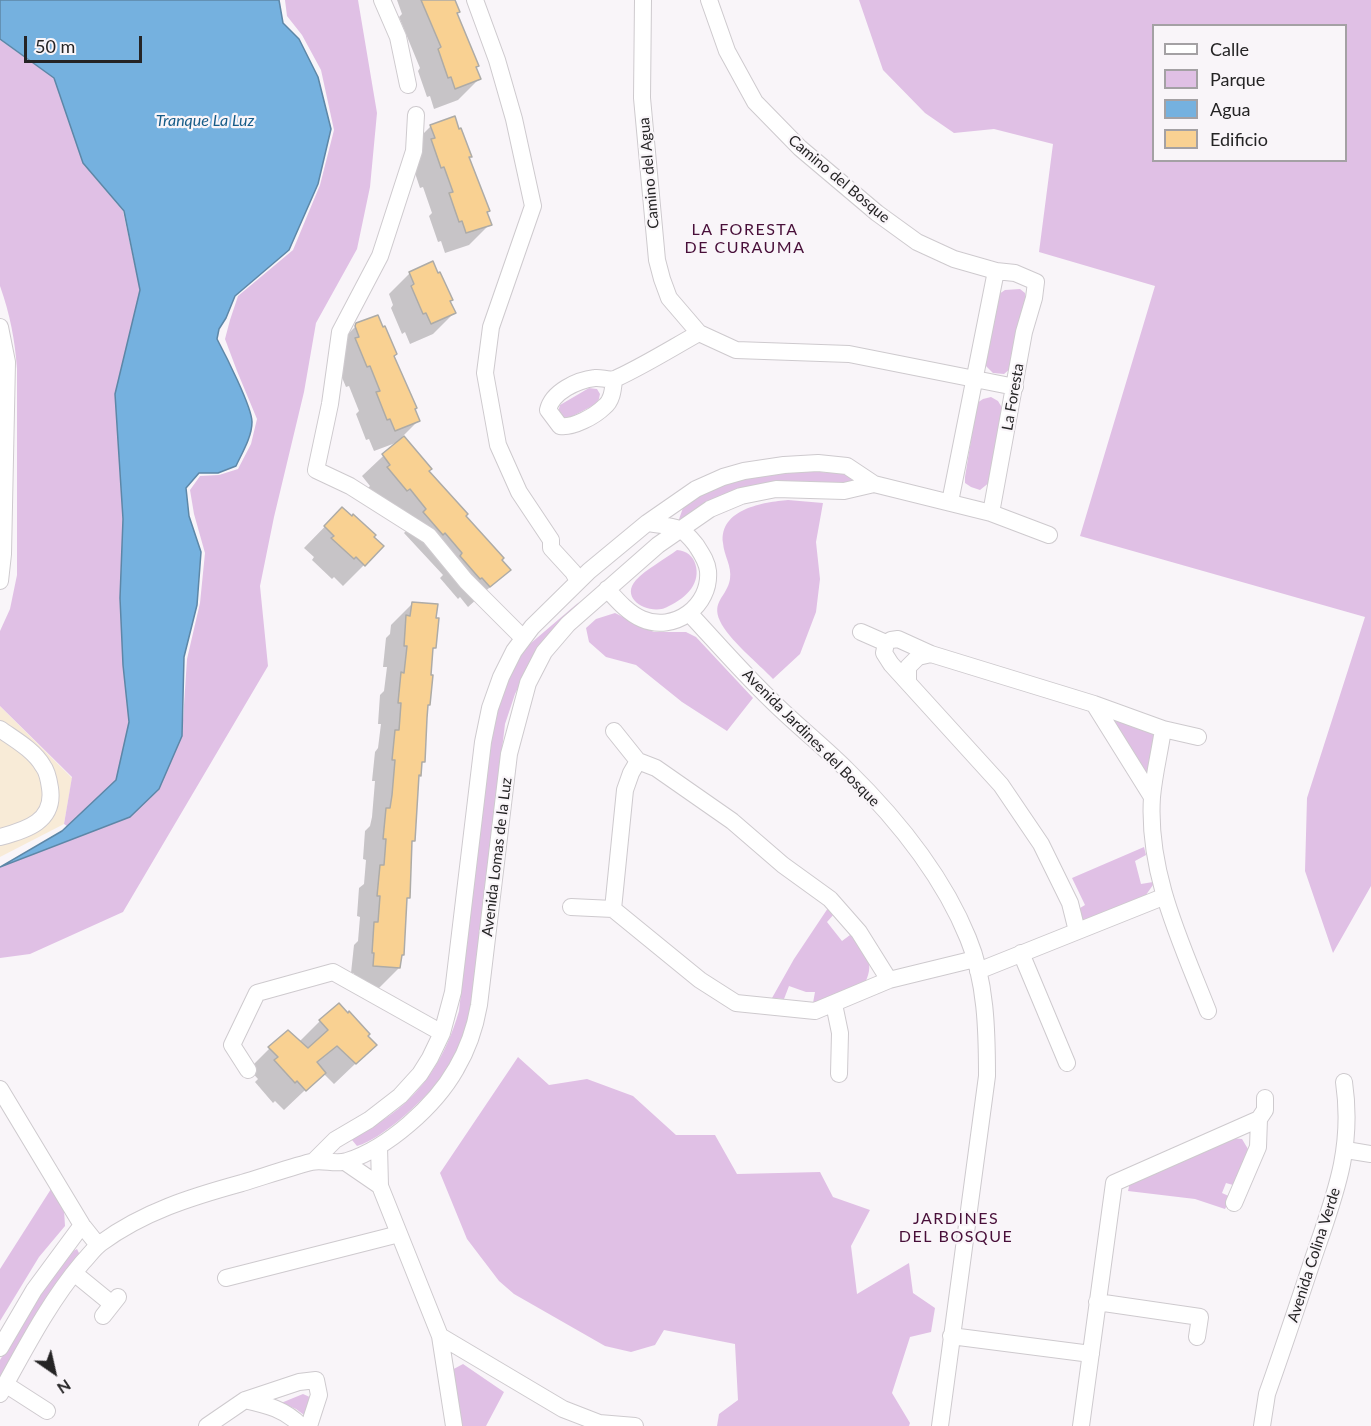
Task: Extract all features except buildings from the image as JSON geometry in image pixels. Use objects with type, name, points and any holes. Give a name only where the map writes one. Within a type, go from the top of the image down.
[{"type":"street","points":[[381,0],[398,37],[408,85]]},
{"type":"street","points":[[475,0],[497,60],[514,119],[533,206],[491,327],[485,374],[498,446],[519,492],[551,540],[558,542],[580,566],[583,576]]},
{"type":"street","name":"Camino del Agua","points":[[643,0],[642,98],[657,260],[669,298],[699,333],[736,350],[849,354],[1015,387]]},
{"type":"street","name":"Camino del Bosque","points":[[709,0],[727,51],[755,102],[800,148],[877,213],[917,242],[954,260],[996,271],[1015,273],[1036,282]]},
{"type":"street","points":[[416,115],[414,151],[380,256],[340,332],[330,404],[316,470],[350,486],[429,536],[466,581],[523,638]]},
{"type":"street","points":[[950,502],[996,271]]},
{"type":"street","name":"La Foresta","points":[[991,513],[1024,332],[1036,282]]},
{"type":"street","points":[[0,327],[7,362],[3,554],[0,581]]},
{"type":"street","points":[[614,380],[699,333]]},
{"type":"street","name":"Avenida Lomas de la Luz","points":[[314,1161],[335,1140],[369,1120],[400,1096],[420,1074],[442,1033],[453,992],[488,719],[501,677],[514,651],[532,627],[583,576],[647,523],[696,489],[723,477],[762,468],[818,464],[847,466],[874,484],[991,513],[1049,535]]},
{"type":"street","name":"Avenida Lomas de la Luz","points":[[47,1411],[3,1389],[55,1299],[98,1245],[138,1219],[179,1201],[314,1161],[345,1162],[379,1146],[401,1130],[436,1097],[456,1069],[471,1040],[479,1005],[509,754],[528,683],[544,652],[568,624],[658,545],[710,509],[741,496],[776,489],[844,491],[874,484]]},
{"type":"street","points":[[607,589],[624,607],[641,619],[658,624],[676,621],[689,613],[702,599],[707,585],[708,569],[703,555],[693,541],[680,529],[647,523]]},
{"type":"street","name":"Avenida Jardines del Bosque","points":[[689,613],[771,700],[848,770],[912,841],[946,892],[969,938],[987,1028],[987,1077],[940,1426]]},
{"type":"street","points":[[861,632],[886,643]]},
{"type":"street","points":[[1077,931],[1070,903],[1041,844],[1001,785],[884,653],[886,643],[898,639],[931,654],[1094,704],[1163,729],[1198,737]]},
{"type":"street","points":[[908,681],[908,667],[918,657],[931,654]]},
{"type":"street","points":[[1094,704],[1152,797]]},
{"type":"street","points":[[0,729],[18,742],[43,766],[52,800],[47,813],[34,824],[0,837]]},
{"type":"street","points":[[1163,729],[1152,797],[1154,846],[1163,897],[1208,1011]]},
{"type":"street","points":[[614,731],[638,761],[656,768],[732,821],[783,865],[830,898],[859,932],[889,980]]},
{"type":"street","points":[[613,909],[625,790],[638,761]]},
{"type":"street","points":[[571,907],[613,909],[700,980],[736,1003],[815,1011],[889,980],[976,965],[1021,953],[1163,897]]},
{"type":"street","points":[[1021,953],[1067,1063]]},
{"type":"street","points":[[248,1070],[232,1045],[257,993],[333,972],[442,1033]]},
{"type":"street","points":[[834,1004],[840,1033],[839,1074]]},
{"type":"street","name":"Avenida Colina Verde","points":[[1262,1426],[1268,1394],[1336,1189],[1346,1150],[1348,1106],[1344,1082]]},
{"type":"street","points":[[0,1089],[82,1225],[98,1245]]},
{"type":"street","points":[[1234,1203],[1258,1147],[1259,1119],[1265,1110],[1265,1098]]},
{"type":"street","points":[[1081,1426],[1114,1183],[1259,1119]]},
{"type":"street","points":[[379,1146],[380,1186],[440,1336],[454,1426]]},
{"type":"street","points":[[1346,1150],[1371,1154]]},
{"type":"street","points":[[345,1162],[380,1186]]},
{"type":"street","points":[[0,1348],[34,1290],[82,1225]]},
{"type":"street","points":[[226,1278],[399,1234]]},
{"type":"street","points":[[74,1273],[111,1306]]},
{"type":"street","points":[[1097,1302],[1200,1317],[1197,1337]]},
{"type":"street","points":[[440,1336],[563,1409],[600,1423],[635,1426]]},
{"type":"street","points":[[951,1336],[1091,1354]]},
{"type":"street","points":[[207,1426],[245,1400],[298,1382],[316,1380],[319,1395],[309,1426]]},
{"type":"street","points":[[245,1400],[277,1408],[291,1415],[301,1426]]},
{"type":"shaded area","points":[[0,706],[72,778],[64,824],[0,857]]},
{"type":"green space","points":[[285,0],[358,0],[377,113],[370,187],[357,249],[316,323],[304,392],[260,586],[268,666],[123,912],[30,954],[0,958],[0,867],[130,817],[182,736],[187,659],[200,603],[205,553],[190,490],[200,476],[219,475],[238,469],[251,444],[257,419],[225,339],[238,296],[293,250],[320,185],[334,130],[321,70],[302,35],[287,16]]},
{"type":"green space","points":[[859,0],[1371,0],[1371,886],[1333,953],[1305,871],[1307,798],[1365,617],[1080,536],[1155,286],[1039,252],[1053,144],[994,129],[954,133],[925,113],[883,70]]},
{"type":"green space","points":[[0,40],[54,78],[83,163],[123,211],[140,290],[115,394],[123,519],[120,598],[129,723],[116,780],[67,826],[64,824],[72,777],[0,706],[0,631],[10,609],[17,575],[17,369],[12,327],[0,286]]},
{"type":"green space","points":[[1020,289],[1025,293],[1026,301],[1019,319],[1011,368],[1004,374],[993,373],[986,366],[986,360],[996,296],[1005,290]]},
{"type":"green space","points":[[589,388],[597,389],[600,394],[598,403],[569,418],[562,418],[558,412],[560,405]]},
{"type":"green space","points":[[991,397],[998,401],[1004,411],[990,482],[980,490],[965,483],[965,477],[977,403]]},
{"type":"green space","points":[[808,471],[846,474],[853,481],[797,483],[678,522],[684,505],[724,484],[767,474]]},
{"type":"green space","points":[[788,500],[823,503],[816,542],[820,579],[816,612],[800,654],[773,679],[730,636],[720,621],[717,609],[730,579],[723,543],[724,531],[728,522],[745,510],[767,503]]},
{"type":"green space","points":[[677,550],[684,551],[696,565],[696,577],[691,589],[678,601],[662,609],[639,605],[631,594],[636,580]]},
{"type":"green space","points":[[579,602],[534,656],[515,694],[505,724],[471,1011],[459,1045],[444,1073],[411,1110],[373,1139],[357,1146],[352,1140],[354,1137],[397,1110],[421,1086],[440,1058],[454,1028],[459,1011],[487,750],[502,691],[524,649]]},
{"type":"green space","points":[[615,613],[654,632],[686,632],[696,637],[753,698],[727,731],[682,702],[636,665],[606,657],[589,642],[586,628],[596,619]]},
{"type":"green space","points":[[1110,716],[1152,733],[1155,738],[1149,775],[1145,776]]},
{"type":"green space","points":[[1144,847],[1146,855],[1135,861],[1141,884],[1153,882],[1153,885],[1143,899],[1085,921],[1077,918],[1075,911],[1085,905],[1072,878]]},
{"type":"green space","points":[[828,908],[835,913],[827,922],[842,941],[854,932],[865,951],[869,969],[865,983],[813,1003],[815,992],[806,992],[789,986],[784,999],[772,998],[794,959]]},
{"type":"green space","points":[[518,1057],[549,1085],[587,1079],[633,1096],[676,1135],[715,1135],[737,1174],[820,1172],[833,1197],[870,1210],[851,1246],[857,1294],[909,1263],[913,1293],[935,1308],[931,1332],[910,1337],[892,1393],[910,1423],[909,1426],[717,1426],[719,1414],[738,1400],[735,1344],[664,1330],[655,1345],[631,1352],[605,1346],[514,1294],[499,1281],[467,1239],[440,1173]]},
{"type":"green space","points":[[1232,1138],[1242,1139],[1248,1149],[1233,1185],[1226,1183],[1222,1193],[1231,1197],[1225,1209],[1195,1199],[1128,1191],[1130,1182]]},
{"type":"green space","points":[[51,1189],[64,1210],[65,1226],[39,1257],[0,1321],[0,1269]]},
{"type":"green space","points":[[77,1249],[80,1255],[0,1380],[0,1360],[48,1281]]},
{"type":"green space","points":[[463,1364],[504,1392],[486,1426],[460,1426],[450,1371]]},
{"type":"green space","points":[[303,1394],[312,1398],[304,1415],[281,1403]]},
{"type":"water","name":"Tranque La Luz","points":[[0,0],[279,0],[283,23],[299,39],[318,77],[331,129],[318,184],[289,250],[235,296],[219,329],[217,339],[248,405],[252,428],[236,466],[218,473],[199,473],[186,488],[189,516],[201,552],[197,605],[184,657],[182,736],[159,789],[130,817],[0,867],[62,831],[116,780],[129,722],[123,665],[120,598],[123,519],[115,394],[140,290],[124,211],[83,163],[54,78],[0,39]]},
{"type":"district","name":"LA FORESTA DE CURAUMA","points":[[745,239]]},
{"type":"district","name":"JARDINES DEL BOSQUE","points":[[956,1228]]}]
